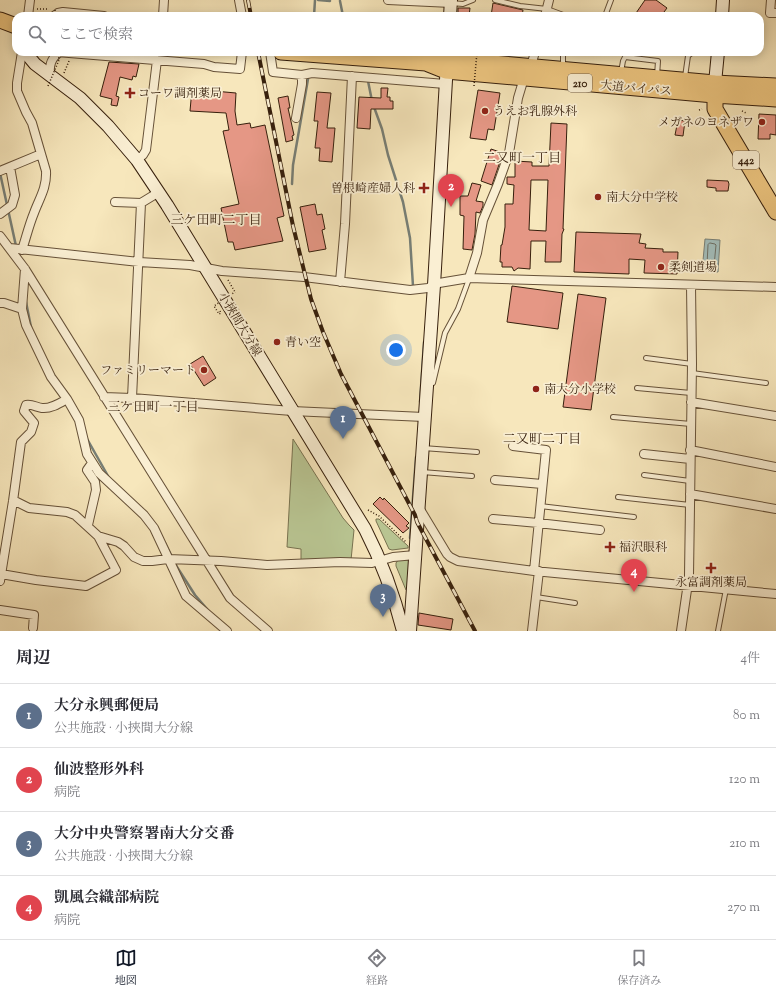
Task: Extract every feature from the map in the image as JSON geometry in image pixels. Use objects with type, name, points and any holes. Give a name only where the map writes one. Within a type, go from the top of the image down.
[{"type":"highway","points":[[0,20],[12,24]]},
{"type":"highway","points":[[0,32],[12,30]]},
{"type":"highway","name":"大道バイパス","points":[[337,56],[447,66],[530,65],[685,80],[715,89],[767,83]]},
{"type":"highway","name":"大道バイパス","points":[[530,65],[715,89],[776,99]]},
{"type":"highway","name":"442","points":[[715,89],[715,109],[776,212]]},
{"type":"main road","points":[[722,12],[723,0]]},
{"type":"main road","points":[[450,12],[451,2]]},
{"type":"main road","name":"小挾間大分線","points":[[28,56],[49,80],[80,98],[108,126],[137,160],[158,192],[356,513],[380,560],[390,585],[403,631]]},
{"type":"main road","points":[[715,89],[718,56]]},
{"type":"main road","points":[[410,631],[412,550],[418,506],[434,286],[447,66]]},
{"type":"street","points":[[28,12],[30,0]]},
{"type":"street","points":[[162,12],[164,0]]},
{"type":"street","points":[[239,0],[241,12]]},
{"type":"street","points":[[389,0],[451,2]]},
{"type":"street","points":[[546,12],[549,0]]},
{"type":"street","points":[[770,0],[770,13],[776,13]]},
{"type":"street","points":[[22,250],[33,215],[46,186],[46,171],[32,123],[17,91],[17,83],[23,56]]},
{"type":"street","points":[[49,80],[52,60],[55,56]]},
{"type":"street","points":[[108,56],[240,69],[242,56]]},
{"type":"street","points":[[271,56],[273,72],[302,75],[312,73],[352,76],[447,66]]},
{"type":"street","points":[[137,160],[146,150],[157,60]]},
{"type":"street","points":[[469,278],[483,220],[509,153],[518,98],[530,65]]},
{"type":"street","points":[[296,118],[302,84],[302,75]]},
{"type":"street","points":[[340,282],[345,224],[352,76]]},
{"type":"street","points":[[0,171],[41,154]]},
{"type":"street","points":[[0,214],[12,205],[15,195],[10,167]]},
{"type":"street","points":[[115,202],[142,203],[158,192]]},
{"type":"street","points":[[132,398],[135,306],[142,203]]},
{"type":"street","points":[[0,236],[25,270],[230,598],[268,631]]},
{"type":"street","points":[[10,248],[139,262],[190,265],[222,271],[304,277],[410,290],[428,288],[438,283],[469,278],[691,285],[776,286]]},
{"type":"street","points":[[25,270],[22,309],[26,325],[51,376],[79,420],[86,454],[99,473],[148,520],[159,536],[168,559],[186,596],[227,631]]},
{"type":"street","points":[[681,631],[688,586],[692,393],[691,285]]},
{"type":"street","points":[[0,303],[4,302],[22,309]]},
{"type":"street","points":[[104,398],[132,398],[424,418]]},
{"type":"street","points":[[13,502],[34,509],[71,513],[79,517],[98,536],[116,570],[86,586],[1,577],[21,442],[31,432],[34,423],[24,411],[26,405],[30,404],[43,408],[56,405],[67,399]]},
{"type":"street","points":[[691,402],[776,416]]},
{"type":"street","points":[[513,446],[546,450],[538,523],[536,597],[532,631]]},
{"type":"street","points":[[690,450],[776,467]]},
{"type":"street","points":[[644,454],[690,459]]},
{"type":"street","points":[[88,526],[96,490],[95,482],[87,470],[92,463]]},
{"type":"street","points":[[495,480],[542,484]]},
{"type":"street","points":[[690,494],[776,509]]},
{"type":"street","points":[[418,506],[450,558],[458,561],[537,571],[776,594]]},
{"type":"street","points":[[493,519],[600,530]]},
{"type":"street","points":[[98,536],[118,542],[134,557],[143,561],[168,559],[205,560],[268,565],[340,562],[372,563],[395,557],[412,550]]},
{"type":"street","points":[[0,610],[34,615],[33,628]]},
{"type":"lane","points":[[451,2],[463,4],[473,0]]},
{"type":"lane","points":[[495,0],[546,12]]},
{"type":"lane","points":[[606,12],[611,0]]},
{"type":"lane","points":[[563,56],[563,69]]},
{"type":"lane","points":[[685,80],[688,56]]},
{"type":"lane","points":[[426,383],[433,383],[446,333],[458,309],[469,278]]},
{"type":"lane","points":[[646,358],[692,364]]},
{"type":"lane","points":[[692,374],[766,382]]},
{"type":"lane","points":[[637,388],[692,393]]},
{"type":"lane","points":[[613,417],[691,424]]},
{"type":"lane","points":[[422,448],[477,452]]},
{"type":"lane","points":[[420,472],[472,476]]},
{"type":"lane","points":[[644,475],[690,481]]},
{"type":"lane","points":[[618,497],[690,505]]},
{"type":"lane","points":[[540,506],[634,517]]},
{"type":"lane","points":[[718,631],[726,590]]},
{"type":"lane","points":[[536,597],[575,603]]},
{"type":"path","points":[[35,8],[55,10],[55,12]]},
{"type":"path","points":[[49,80],[59,60],[58,56]]},
{"type":"path","points":[[474,86],[477,56]]},
{"type":"path","points":[[64,73],[70,61]]},
{"type":"path","points":[[742,111],[746,113]]},
{"type":"path","points":[[217,312],[220,311],[221,313],[219,314],[214,306],[235,292],[228,280]]},
{"type":"path","points":[[368,510],[379,516],[412,550]]},
{"type":"green space","points":[[293,439],[343,518],[354,530],[351,560],[301,560],[301,549],[287,547]]},
{"type":"green space","points":[[376,519],[379,519],[408,546],[408,548],[389,549]]},
{"type":"green space","points":[[398,560],[409,560],[408,590],[406,590],[396,566]]},
{"type":"water","points":[[705,239],[720,240],[718,272],[702,271]]},
{"type":"building","points":[[645,0],[656,0],[667,8],[664,12],[637,12]]},
{"type":"building","points":[[493,3],[523,10],[523,12],[492,12]]},
{"type":"building","points":[[458,8],[470,8],[470,12],[458,12]]},
{"type":"building","points":[[109,62],[139,64],[136,77],[133,76],[132,80],[120,77],[116,96],[119,97],[117,106],[111,105],[112,99],[100,96]]},
{"type":"building","points":[[381,88],[388,88],[387,97],[390,97],[390,101],[393,101],[393,109],[371,109],[370,129],[357,128],[359,97],[381,98]]},
{"type":"building","points":[[192,89],[236,93],[235,111],[237,125],[250,123],[251,128],[265,125],[284,216],[277,218],[283,241],[235,250],[233,242],[228,242],[221,208],[239,204],[223,131],[229,130],[226,113],[190,111]]},
{"type":"building","name":"うえお乳腺外科","points":[[478,90],[500,93],[494,130],[488,129],[486,140],[470,138]]},
{"type":"building","points":[[317,92],[331,93],[327,128],[335,128],[332,162],[319,161],[320,148],[315,148],[318,121],[314,121]]},
{"type":"building","points":[[288,96],[290,108],[288,108],[294,135],[292,136],[293,140],[286,142],[278,98]]},
{"type":"building","points":[[759,114],[776,115],[776,135],[770,134],[770,139],[758,139]]},
{"type":"building","points":[[678,120],[685,121],[683,136],[675,135]]},
{"type":"building","points":[[551,123],[567,124],[564,229],[562,234],[561,262],[545,262],[546,241],[531,241],[530,269],[518,268],[514,271],[512,267],[502,267],[502,262],[500,262],[501,245],[505,227],[505,204],[513,204],[514,185],[507,184],[507,177],[515,177],[515,161],[532,162],[532,166],[549,166]],"holes":[[[531,180],[548,180],[546,231],[529,230]]]},
{"type":"building","points":[[491,149],[503,153],[492,185],[481,181]]},
{"type":"building","points":[[707,180],[728,181],[728,191],[716,191],[716,188],[707,187]]},
{"type":"building","points":[[472,183],[481,185],[476,201],[483,202],[483,206],[480,213],[476,212],[475,234],[472,250],[463,249],[464,216],[460,215],[460,196],[468,196]]},
{"type":"building","points":[[315,204],[317,215],[322,214],[325,229],[322,230],[326,249],[309,252],[300,207]]},
{"type":"building","points":[[576,232],[641,234],[639,243],[646,244],[645,248],[663,249],[663,252],[678,252],[677,274],[644,273],[645,260],[629,259],[629,274],[574,272]]},
{"type":"building","points":[[512,286],[563,293],[558,329],[507,322]]},
{"type":"building","points":[[578,294],[606,298],[591,410],[563,407]]},
{"type":"building","points":[[203,356],[216,378],[204,386],[190,364]]},
{"type":"building","points":[[380,497],[383,500],[384,498],[409,523],[406,526],[409,528],[403,533],[373,504]]},
{"type":"building","points":[[419,613],[453,619],[451,630],[418,625]]},
{"type":"waterway","points":[[314,12],[315,0]]},
{"type":"waterway","points":[[318,0],[330,1]]},
{"type":"waterway","points":[[340,1],[342,12]]},
{"type":"waterway","points":[[292,184],[293,165],[308,79]]},
{"type":"waterway","points":[[368,81],[372,101]]},
{"type":"waterway","points":[[374,107],[382,129],[388,155],[403,202],[410,238],[413,286]]},
{"type":"waterway","points":[[0,173],[16,246]]},
{"type":"waterway","points":[[26,302],[31,327]]},
{"type":"waterway","points":[[420,402],[424,342]]},
{"type":"waterway","points":[[86,437],[108,476]]},
{"type":"waterway","points":[[410,538],[416,457]]},
{"type":"waterway","points":[[165,543],[177,567],[195,595],[207,609]]},
{"type":"railway","points":[[248,0],[250,12]]},
{"type":"railway","points":[[259,56],[293,226],[311,299],[323,332],[341,374],[475,631]]},
{"type":"place","name":"コーワ調剤薬局","points":[[130,93]]},
{"type":"place","name":"うえお乳腺外科","points":[[485,111]]},
{"type":"place","name":"メガネのヨネザワ","points":[[762,122]]},
{"type":"place","name":"曽根崎産婦人科","points":[[424,188]]},
{"type":"place","name":"南大分中学校","points":[[598,197]]},
{"type":"place","name":"仙波整形外科","points":[[451,207]]},
{"type":"place","name":"柔剣道場","points":[[661,267]]},
{"type":"place","name":"青い空","points":[[277,342]]},
{"type":"place","name":"ファミリーマート","points":[[204,370]]},
{"type":"place","name":"南大分小学校","points":[[536,389]]},
{"type":"place","name":"大分永興郵便局","points":[[343,439]]},
{"type":"place","name":"福沢眼科","points":[[610,547]]},
{"type":"place","name":"永富調剤薬局","points":[[711,568]]},
{"type":"place","name":"凱風会織部病院","points":[[634,592]]},
{"type":"place","name":"大分中央警察署南大分交番","points":[[383,617]]},
{"type":"district","name":"二又町一丁目","points":[[522,157]]},
{"type":"district","name":"三ケ田町二丁目","points":[[216,219]]},
{"type":"district","name":"三ケ田町一丁目","points":[[153,406]]},
{"type":"district","name":"二又町二丁目","points":[[542,438]]}]
